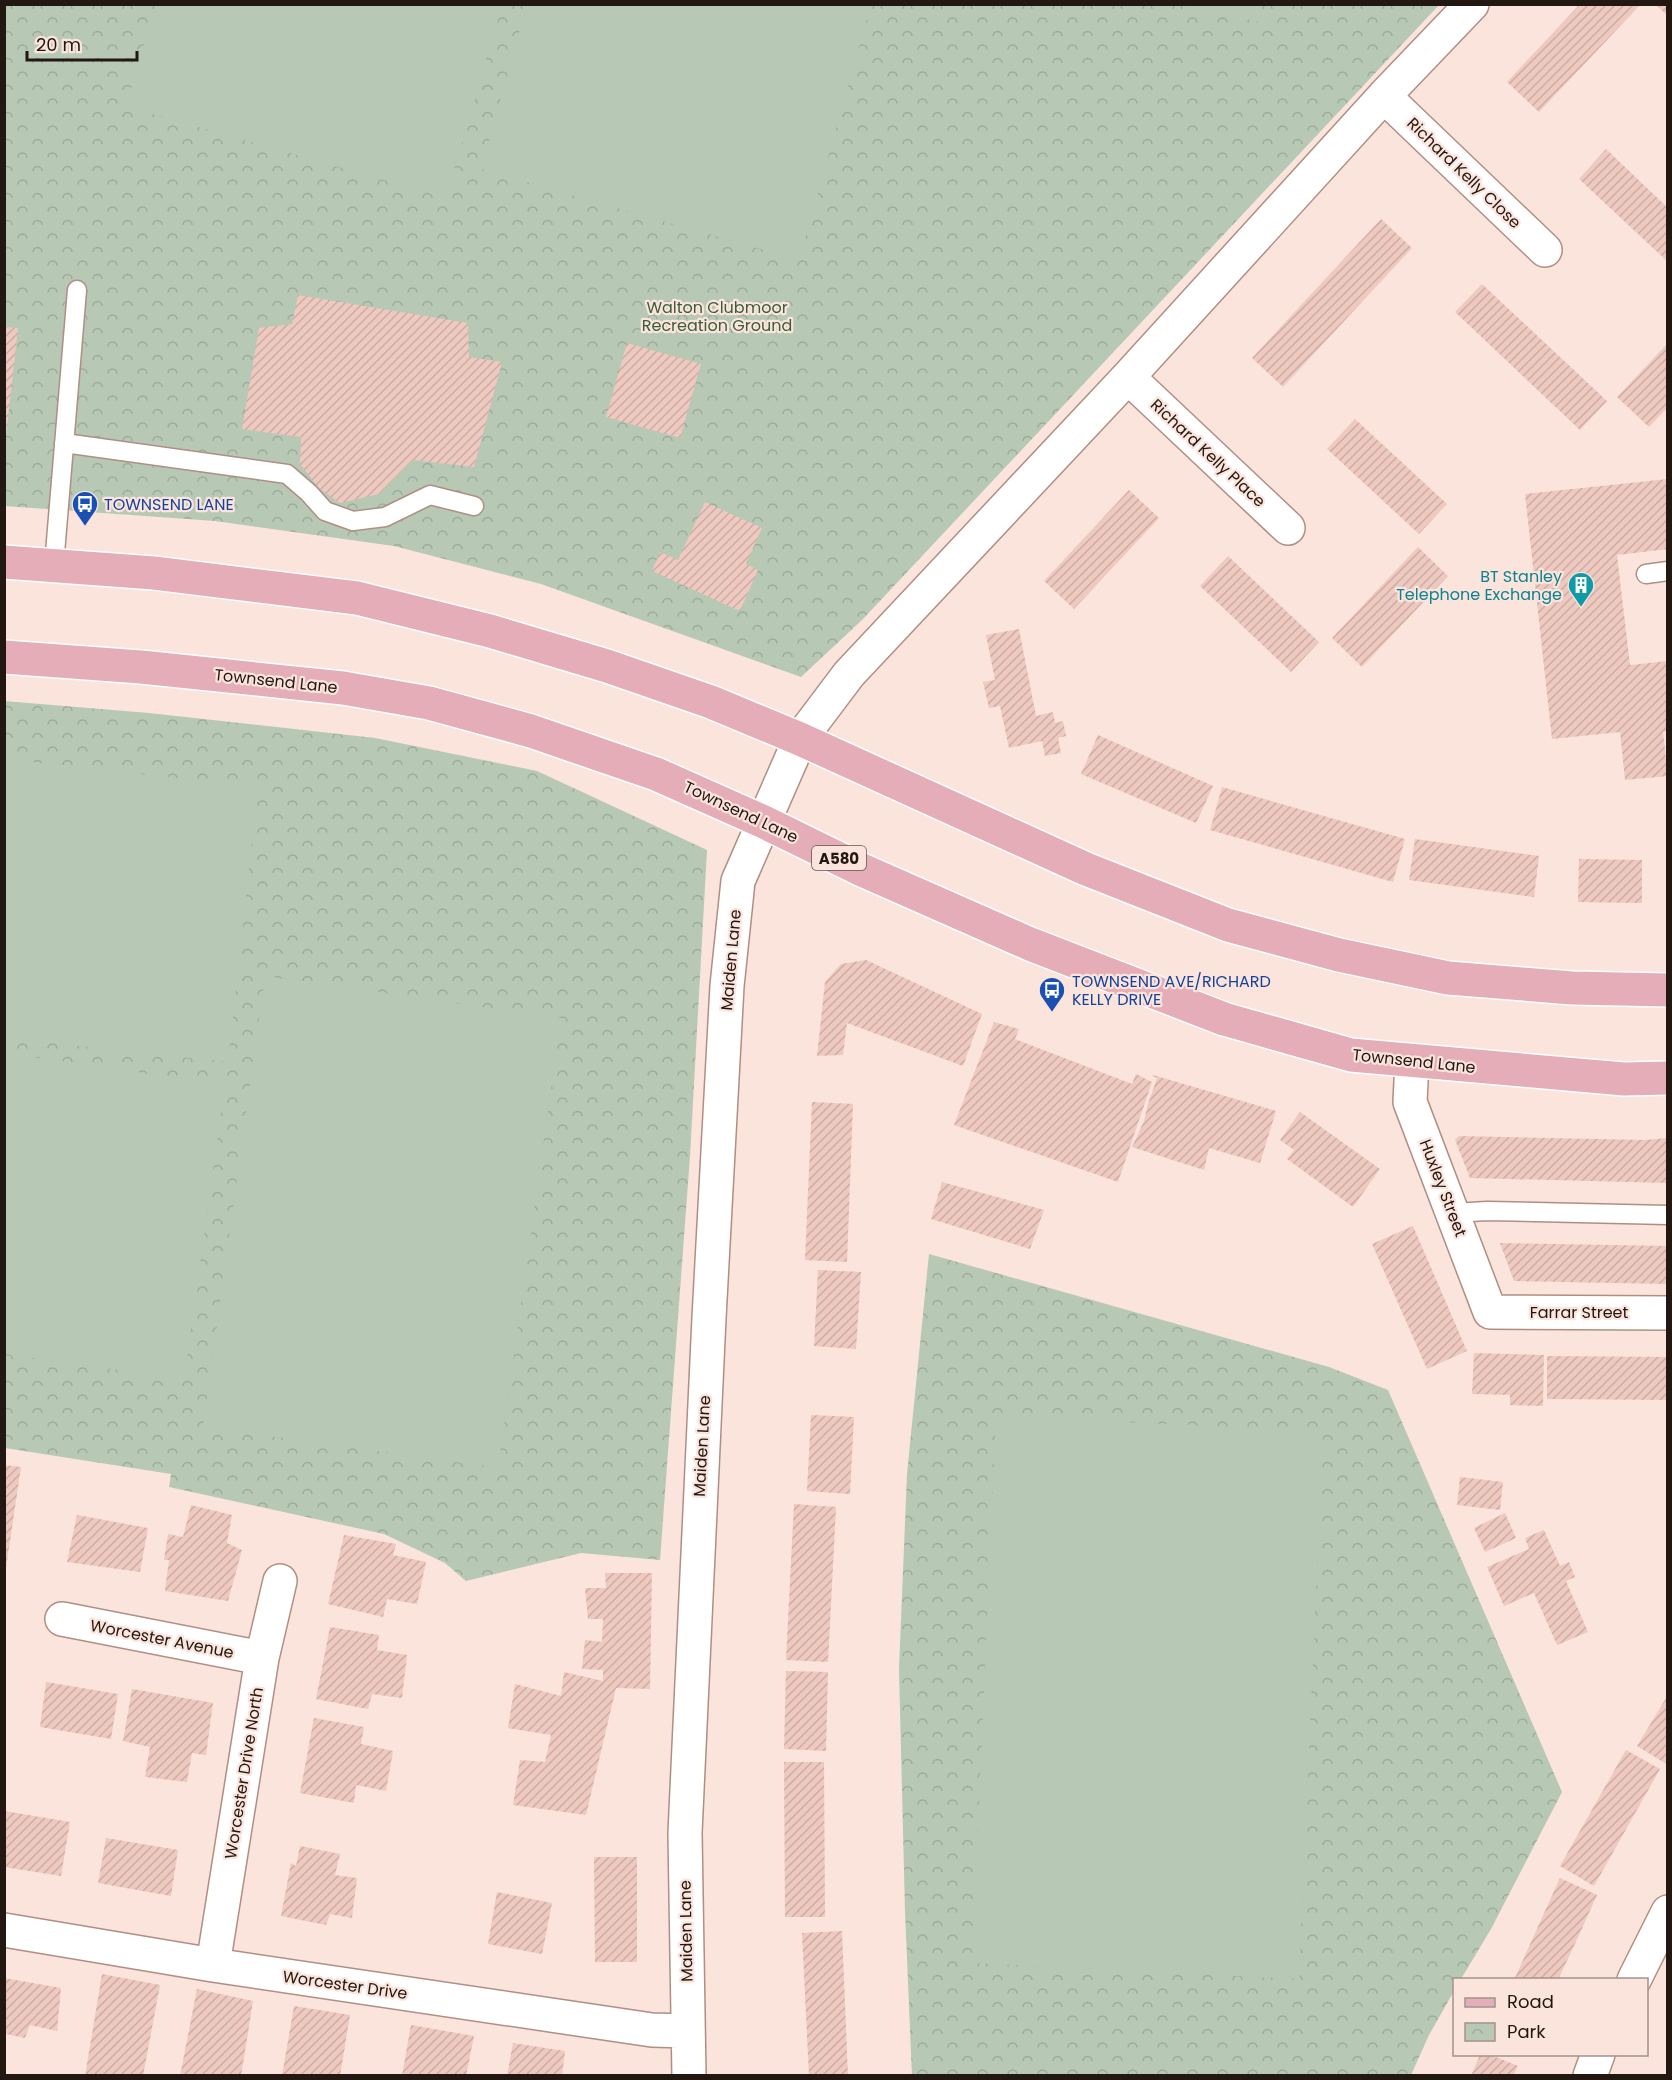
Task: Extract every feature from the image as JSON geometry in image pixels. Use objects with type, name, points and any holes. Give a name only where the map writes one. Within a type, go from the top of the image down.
[{"type":"main road","points":[[4,562],[154,573],[357,598],[490,631],[607,666],[711,702],[800,739],[1086,870],[1228,925],[1339,955],[1448,978],[1572,988],[1668,990]]},
{"type":"main road","name":"Townsend Lane","points":[[4,657],[141,667],[343,688],[429,703],[531,731],[656,774],[764,822],[862,870],[1030,944],[1224,1019],[1351,1055],[1624,1080],[1668,1078]]},
{"type":"street","name":"Maiden Lane","points":[[689,2076],[685,1833],[688,1739],[727,986],[738,881],[800,739],[849,674],[1128,377],[1384,96],[1472,4]]},
{"type":"street","name":"Richard Kelly Close","points":[[1384,96],[1545,250]]},
{"type":"street","name":"Richard Kelly Place","points":[[1128,377],[1288,528]]},
{"type":"street","name":"Huxley Street","points":[[1412,1061],[1410,1102],[1490,1312]]},
{"type":"street","name":"Farrar Street","points":[[1490,1312],[1668,1313]]},
{"type":"street","name":"Worcester Drive North","points":[[213,1965],[262,1658],[280,1581]]},
{"type":"street","name":"Worcester Avenue","points":[[63,1619],[262,1658]]},
{"type":"street","points":[[1635,1978],[1668,1912]]},
{"type":"street","name":"Worcester Drive","points":[[4,1930],[213,1965],[640,2028],[687,2031]]},
{"type":"street","points":[[1590,2076],[1598,2056]]},
{"type":"lane","points":[[54,566],[77,291]]},
{"type":"lane","points":[[64,443],[286,474],[309,493],[325,511],[353,521],[385,517],[430,495],[474,506]]},
{"type":"lane","points":[[1646,574],[1668,571]]},
{"type":"lane","points":[[1453,1213],[1487,1211],[1668,1215]]},
{"type":"green space","points":[[1263,4],[1259,22],[1178,5]]},
{"type":"green space","name":"Walton Clubmoor Recreation Ground","points":[[4,5],[1439,5],[863,619],[801,677],[541,584],[394,546],[215,521],[5,506]]},
{"type":"green space","points":[[155,5],[502,5],[446,198],[126,106]]},
{"type":"green space","points":[[527,5],[871,5],[799,260],[481,169]]},
{"type":"green space","points":[[4,701],[149,713],[375,738],[537,771],[707,850],[690,1156],[660,1560],[581,1553],[466,1581],[445,1563],[384,1534],[169,1487],[171,1474],[5,1448]]},
{"type":"green space","points":[[5,759],[258,787],[228,1062],[5,1038]]},
{"type":"green space","points":[[265,976],[561,1018],[498,1468],[203,1427]]},
{"type":"green space","points":[[5,1053],[225,1085],[184,1379],[5,1354]]},
{"type":"green space","points":[[929,1254],[1329,1367],[1388,1390],[1562,1792],[1491,1929],[1462,1978],[1453,1978],[1453,1993],[1429,2035],[1411,2075],[912,2076],[899,1669],[907,1474]]},
{"type":"green space","points":[[996,1416],[1323,1431],[1299,1979],[972,1963]]},
{"type":"building","points":[[1580,4],[1641,4],[1539,112],[1507,82]]},
{"type":"building","points":[[1655,4],[1668,4],[1668,16]]},
{"type":"building","points":[[1606,149],[1668,208],[1668,262],[1579,179]]},
{"type":"building","points":[[1381,219],[1412,248],[1283,387],[1252,358]]},
{"type":"building","points":[[1482,284],[1607,401],[1580,430],[1455,312]]},
{"type":"building","points":[[298,295],[468,323],[469,357],[502,362],[474,467],[412,460],[379,494],[340,503],[319,488],[300,464],[301,437],[242,429],[259,328],[292,324]]},
{"type":"building","points":[[4,327],[18,328],[6,436],[4,436]]},
{"type":"building","points":[[627,343],[701,364],[680,438],[606,417]]},
{"type":"building","points":[[1668,343],[1668,407],[1649,427],[1617,397]]},
{"type":"building","points":[[1355,419],[1447,504],[1419,534],[1327,449]]},
{"type":"building","name":"BT Stanley Telephone Exchange","points":[[1668,479],[1668,549],[1617,555],[1630,665],[1668,661],[1668,731],[1663,732],[1668,776],[1625,780],[1620,732],[1552,739],[1525,494]]},
{"type":"building","points":[[1129,490],[1159,518],[1074,609],[1044,581]]},
{"type":"building","points":[[705,502],[762,528],[746,564],[758,570],[740,611],[652,571],[660,552],[678,560]]},
{"type":"building","points":[[1418,547],[1448,576],[1362,667],[1332,638]]},
{"type":"building","points":[[1228,556],[1319,642],[1291,672],[1200,586]]},
{"type":"building","points":[[1019,629],[1036,716],[1053,712],[1055,723],[1063,721],[1066,736],[1058,738],[1061,753],[1045,756],[1042,741],[1009,748],[1000,706],[989,708],[983,682],[995,680],[986,635]]},
{"type":"building","points":[[1098,735],[1213,786],[1196,823],[1081,774]]},
{"type":"building","points":[[1222,787],[1405,839],[1393,882],[1210,830]]},
{"type":"building","points":[[1415,839],[1539,856],[1534,897],[1409,880]]},
{"type":"building","points":[[1579,859],[1642,860],[1642,903],[1578,902]]},
{"type":"building","points":[[866,960],[982,1014],[963,1066],[847,1023],[843,1055],[817,1056],[825,982],[841,964]]},
{"type":"building","points":[[994,1022],[1019,1029],[1015,1039],[1132,1084],[1136,1074],[1152,1082],[1118,1182],[954,1125]]},
{"type":"building","points":[[1153,1075],[1276,1111],[1260,1163],[1209,1148],[1204,1170],[1132,1147],[1144,1121],[1157,1078]]},
{"type":"building","points":[[812,1102],[853,1104],[847,1262],[805,1260]]},
{"type":"building","points":[[1300,1112],[1380,1169],[1353,1207],[1287,1159],[1294,1150],[1280,1140]]},
{"type":"building","points":[[1459,1136],[1644,1140],[1668,1138],[1668,1183],[1470,1178],[1455,1140]]},
{"type":"building","points":[[942,1182],[1044,1210],[1030,1249],[931,1219]]},
{"type":"building","points":[[1413,1226],[1467,1351],[1427,1369],[1372,1244]]},
{"type":"building","points":[[1500,1243],[1668,1246],[1668,1284],[1514,1281]]},
{"type":"building","points":[[818,1270],[861,1272],[856,1349],[814,1346]]},
{"type":"building","points":[[1474,1353],[1544,1355],[1543,1406],[1510,1405],[1510,1395],[1472,1394]]},
{"type":"building","points":[[1547,1356],[1668,1357],[1668,1400],[1547,1399]]},
{"type":"building","points":[[811,1415],[854,1417],[850,1494],[807,1491]]},
{"type":"building","points":[[4,1465],[21,1467],[6,1568],[4,1568]]},
{"type":"building","points":[[1460,1477],[1503,1482],[1500,1510],[1457,1505]]},
{"type":"building","points":[[794,1504],[836,1507],[828,1662],[786,1660]]},
{"type":"building","points":[[191,1505],[232,1515],[227,1543],[242,1550],[228,1601],[165,1591],[169,1560],[164,1560],[168,1534],[183,1537]]},
{"type":"building","points":[[1505,1513],[1516,1538],[1485,1552],[1474,1528]]},
{"type":"building","points":[[77,1515],[148,1528],[140,1572],[67,1562]]},
{"type":"building","points":[[1544,1530],[1560,1566],[1569,1562],[1575,1577],[1566,1581],[1588,1632],[1557,1645],[1534,1593],[1504,1606],[1487,1567],[1529,1549],[1525,1538]]},
{"type":"building","points":[[344,1535],[396,1544],[393,1555],[426,1562],[417,1604],[387,1599],[383,1617],[328,1604]]},
{"type":"building","points":[[605,1573],[652,1573],[650,1689],[616,1688],[586,1815],[513,1805],[520,1760],[545,1762],[551,1735],[508,1728],[515,1684],[561,1696],[564,1672],[603,1681],[603,1670],[582,1669],[585,1640],[602,1642],[603,1619],[588,1619],[585,1588],[606,1588]]},
{"type":"building","points":[[330,1627],[379,1635],[377,1650],[407,1655],[402,1698],[372,1694],[368,1709],[316,1699]]},
{"type":"building","points":[[786,1671],[828,1672],[826,1751],[784,1749]]},
{"type":"building","points":[[46,1682],[118,1694],[111,1739],[40,1727]]},
{"type":"building","points":[[132,1689],[213,1703],[206,1755],[192,1753],[187,1782],[145,1777],[150,1747],[123,1741]]},
{"type":"building","points":[[1668,1695],[1668,1765],[1637,1746]]},
{"type":"building","points":[[314,1718],[364,1727],[361,1744],[393,1751],[386,1791],[356,1785],[354,1803],[300,1793]]},
{"type":"building","points":[[1626,1750],[1660,1769],[1594,1886],[1560,1866]]},
{"type":"building","points":[[784,1762],[824,1762],[825,1917],[785,1917]]},
{"type":"building","points":[[4,1811],[70,1822],[61,1876],[4,1867]]},
{"type":"building","points":[[106,1838],[178,1850],[171,1896],[98,1883]]},
{"type":"building","points":[[300,1846],[340,1854],[335,1875],[357,1878],[352,1918],[330,1914],[326,1925],[281,1916],[291,1863],[296,1866]]},
{"type":"building","points":[[594,1857],[637,1857],[637,1962],[595,1962]]},
{"type":"building","points":[[1560,1878],[1597,1895],[1559,1978],[1515,1978]]},
{"type":"building","points":[[497,1892],[552,1903],[542,1954],[488,1944]]},
{"type":"building","points":[[842,1931],[848,2076],[809,2076],[802,1933]]},
{"type":"building","points":[[102,1974],[160,1985],[143,2076],[85,2076]]},
{"type":"building","points":[[4,1978],[61,1988],[57,2031],[30,2025],[25,2038],[6,2034]]},
{"type":"building","points":[[197,1989],[253,2001],[241,2076],[180,2076]]},
{"type":"building","points":[[294,2006],[350,2015],[340,2076],[282,2076]]},
{"type":"building","points":[[411,2025],[474,2036],[466,2076],[402,2076]]},
{"type":"building","points":[[513,2043],[565,2051],[562,2076],[537,2074],[537,2076],[507,2076]]},
{"type":"building","points":[[1480,2056],[1493,2056],[1518,2066],[1513,2076],[1471,2076]]},
{"type":"place","name":"TOWNSEND LANE","points":[[85,527]]},
{"type":"place","name":"BT Stanley Telephone Exchange","points":[[1581,608]]},
{"type":"place","name":"TOWNSEND AVE/RICHARD KELLY DRIVE","points":[[1052,1013]]}]
